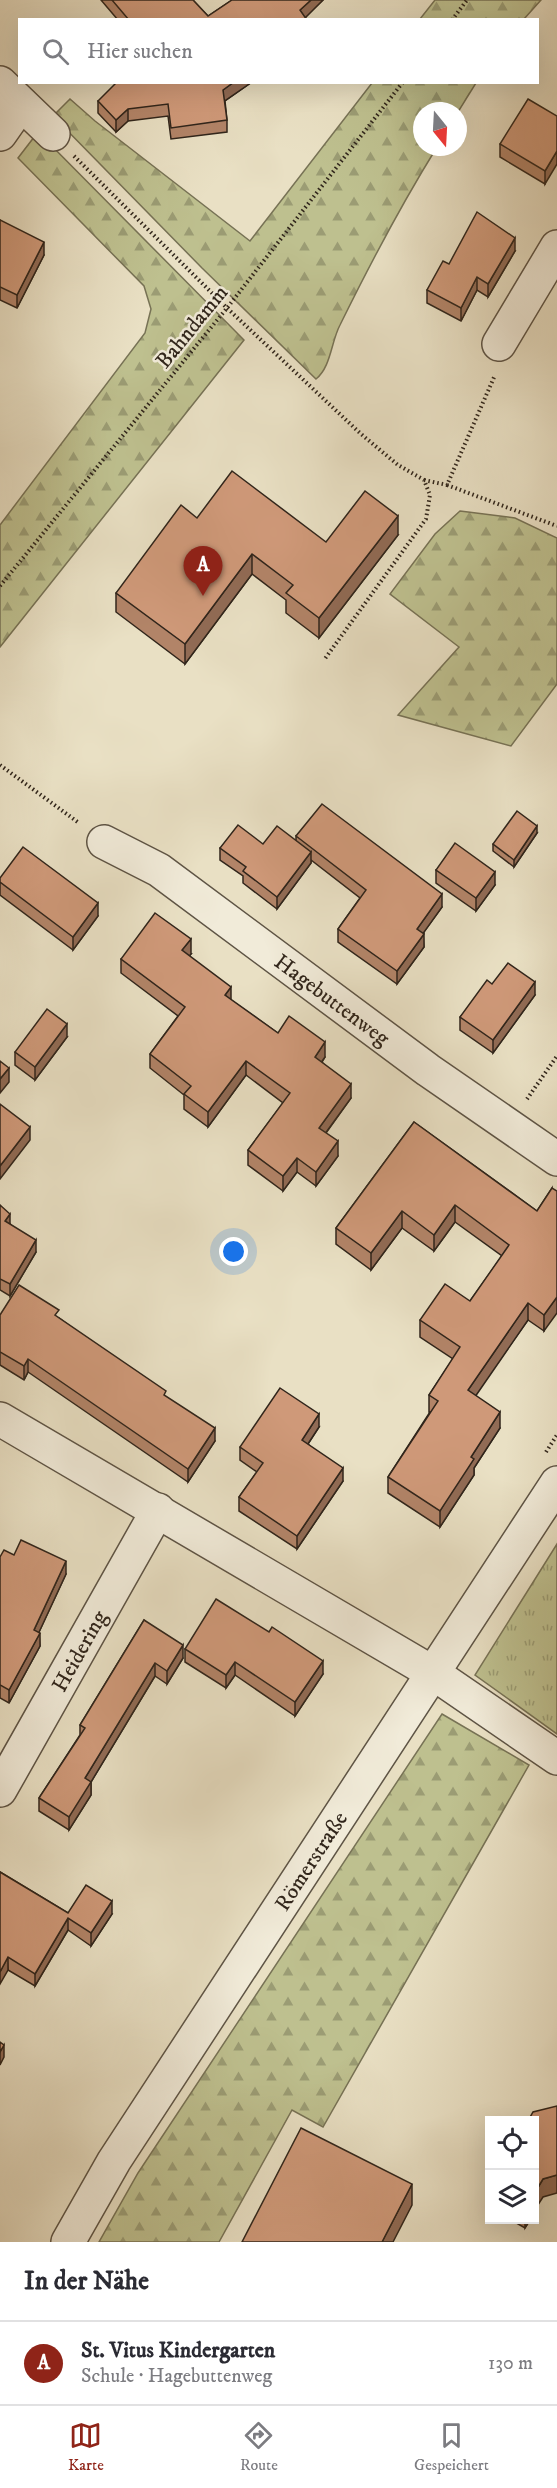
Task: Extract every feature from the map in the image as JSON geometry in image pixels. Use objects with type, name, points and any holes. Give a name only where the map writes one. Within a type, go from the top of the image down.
[{"type":"street","points":[[0,134],[10,94],[53,134]]},
{"type":"street","points":[[499,344],[547,289],[557,247]]},
{"type":"street","name":"Hagebuttenweg","points":[[104,842],[159,870],[428,1070],[557,1159]]},
{"type":"street","points":[[0,1419],[433,1673],[557,1758]]},
{"type":"street","name":"Römerstraße","points":[[68,2242],[121,2151],[557,1483]]},
{"type":"street","name":"Heidering","points":[[0,1790],[158,1510]]},
{"type":"path","points":[[454,18],[467,0]]},
{"type":"path","name":"Bahndamm","points":[[0,586],[227,308],[401,84]]},
{"type":"path","points":[[53,134],[227,308],[398,465],[424,480],[447,485],[557,526]]},
{"type":"path","points":[[447,485],[495,378],[499,344]]},
{"type":"path","points":[[324,660],[426,519],[430,495],[424,480]]},
{"type":"path","points":[[0,765],[104,842]]},
{"type":"path","points":[[508,1126],[557,1056]]},
{"type":"green space","points":[[435,0],[541,0],[525,18],[421,18]]},
{"type":"green space","points":[[371,84],[475,84],[464,102],[413,102],[413,156],[432,156],[374,257],[340,325],[325,368],[316,379],[202,268],[53,116],[70,99],[250,241]]},
{"type":"green space","points":[[38,132],[244,340],[0,647],[0,525],[145,333],[151,309],[144,286],[18,158]]},
{"type":"green space","points":[[460,511],[515,518],[557,538],[557,684],[511,746],[398,715],[459,647],[390,594],[435,534]]},
{"type":"green space","points":[[557,1544],[557,1734],[475,1675]]},
{"type":"green space","points":[[442,1714],[529,1765],[323,2127],[292,2110],[219,2242],[99,2242],[138,2173]]},
{"type":"building","points":[[112,0],[193,0],[208,16],[232,0],[311,0],[300,10],[306,18],[127,18]]},
{"type":"building","points":[[115,84],[231,84],[223,90],[227,120],[171,128],[168,104],[128,109],[116,120],[98,101]]},
{"type":"building","points":[[528,99],[557,116],[557,151],[545,171],[500,144]]},
{"type":"building","points":[[477,212],[515,238],[488,284],[477,277],[461,308],[427,290],[443,261],[449,264]]},
{"type":"building","points":[[0,220],[44,242],[17,295],[0,287]]},
{"type":"building","points":[[232,471],[326,542],[365,491],[398,516],[319,618],[286,593],[293,585],[252,554],[185,644],[116,593],[181,505],[197,518]]},
{"type":"building","points":[[322,804],[442,894],[417,929],[424,934],[397,971],[338,929],[366,890],[296,836]]},
{"type":"building","points":[[517,811],[537,826],[514,860],[493,844]]},
{"type":"building","points":[[238,825],[263,844],[277,826],[311,852],[277,897],[243,871],[246,867],[220,848]]},
{"type":"building","points":[[455,843],[495,872],[476,898],[436,870]]},
{"type":"building","points":[[23,847],[98,903],[73,937],[0,882],[0,878]]},
{"type":"building","points":[[155,913],[191,939],[182,950],[231,987],[225,995],[278,1033],[289,1016],[325,1042],[315,1057],[351,1084],[319,1128],[338,1141],[316,1172],[297,1158],[283,1176],[248,1150],[290,1093],[246,1061],[208,1112],[184,1094],[191,1086],[150,1054],[185,1007],[121,959]]},
{"type":"building","points":[[508,963],[535,982],[493,1040],[460,1017],[487,980],[492,984]]},
{"type":"building","points":[[47,1009],[67,1024],[35,1067],[15,1052]]},
{"type":"building","points":[[0,1061],[9,1068],[0,1079]]},
{"type":"building","points":[[0,1104],[30,1127],[0,1166]]},
{"type":"building","points":[[414,1122],[537,1211],[552,1188],[557,1191],[557,1297],[544,1315],[528,1303],[468,1390],[500,1412],[471,1457],[474,1459],[440,1511],[388,1477],[438,1401],[429,1395],[460,1347],[420,1320],[445,1284],[470,1301],[509,1245],[455,1205],[434,1235],[402,1211],[371,1253],[336,1228]]},
{"type":"building","points":[[0,1205],[10,1214],[5,1221],[36,1240],[10,1284],[0,1279]]},
{"type":"building","points":[[19,1285],[59,1310],[55,1315],[166,1391],[164,1395],[215,1428],[188,1469],[28,1359],[24,1366],[0,1352],[0,1315]]},
{"type":"building","points":[[280,1388],[319,1414],[302,1440],[343,1468],[297,1536],[239,1497],[263,1463],[240,1447]]},
{"type":"building","points":[[21,1540],[66,1561],[34,1630],[40,1633],[9,1690],[0,1685],[0,1557],[4,1550],[14,1555]]},
{"type":"building","points":[[216,1599],[269,1632],[272,1627],[323,1661],[295,1702],[235,1662],[226,1675],[185,1649]]},
{"type":"building","points":[[144,1620],[183,1645],[167,1671],[155,1663],[85,1778],[91,1782],[69,1817],[39,1798],[85,1728],[80,1725]]},
{"type":"building","points":[[0,1872],[68,1913],[86,1885],[112,1901],[91,1933],[68,1918],[35,1974],[8,1957],[0,1972]]},
{"type":"building","points":[[557,2106],[557,2175],[543,2179],[539,2186],[539,2116],[531,2116],[533,2112]]},
{"type":"building","points":[[301,2128],[412,2184],[382,2242],[242,2242]]},
{"type":"place","name":"St. Vitus Kindergarten","points":[[203,596]]}]
